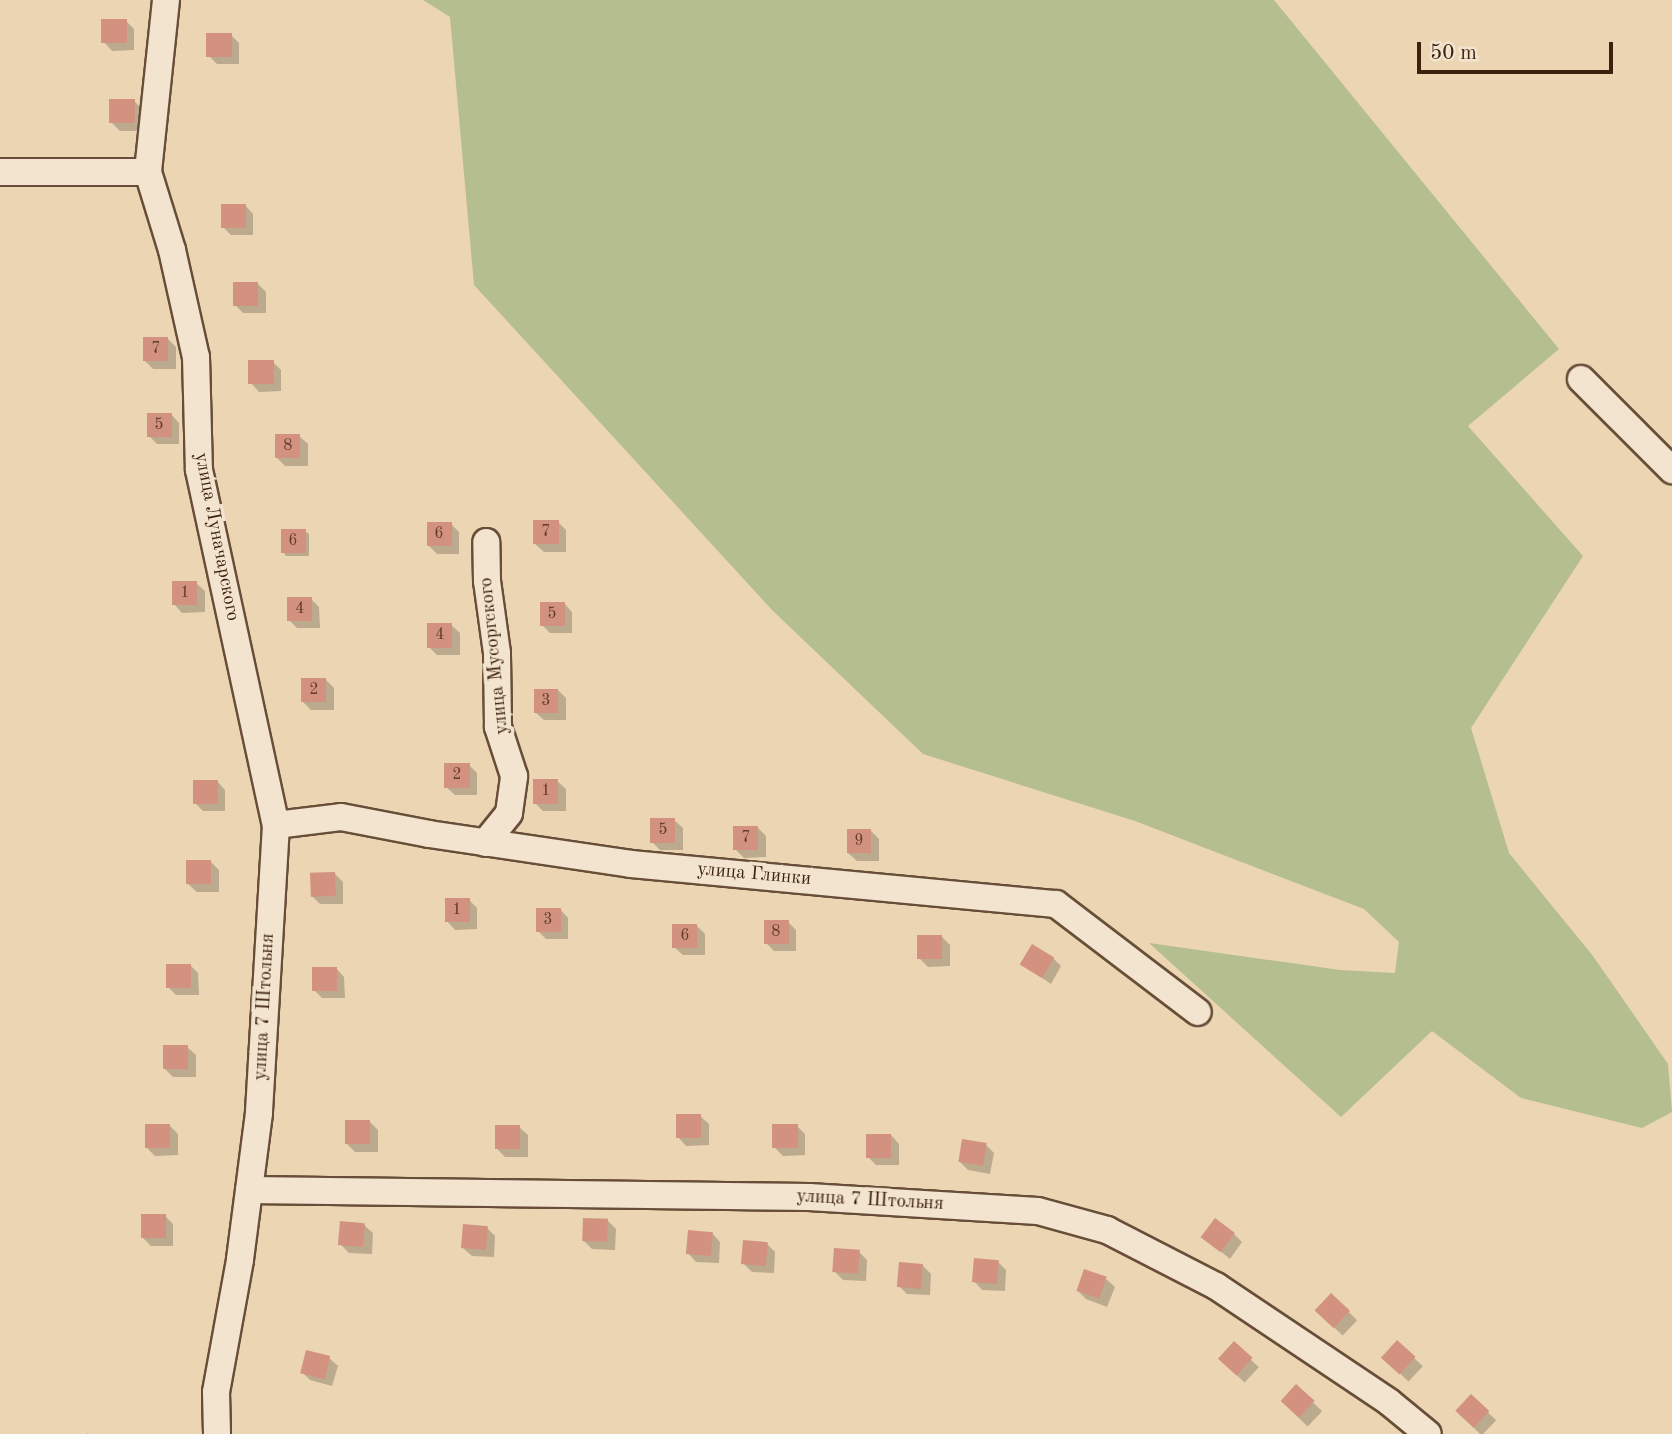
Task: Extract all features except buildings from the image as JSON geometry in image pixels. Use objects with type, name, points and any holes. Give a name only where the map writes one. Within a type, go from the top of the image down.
[{"type":"street","name":"улица Луначарского","points":[[166,0],[148,172],[172,250],[196,357],[200,470],[276,825]]},
{"type":"street","points":[[0,172],[148,172]]},
{"type":"street","points":[[1581,379],[1672,470]]},
{"type":"street","name":"улица Мусоргского","points":[[485,843],[509,813],[514,776],[498,727],[497,653],[487,581],[486,542]]},
{"type":"street","name":"улица Глинки","points":[[276,825],[341,817],[485,843],[631,864],[1056,904],[1199,1012]]},
{"type":"street","name":"улица 7 Штольня","points":[[217,1434],[216,1392],[259,1113],[276,825]]},
{"type":"street","name":"улица 7 Штольня","points":[[249,1190],[809,1197],[1038,1211],[1107,1230],[1216,1286],[1389,1402],[1428,1434]]},
{"type":"green space","points":[[423,0],[1274,0],[1559,349],[1468,426],[1583,556],[1471,728],[1509,853],[1593,956],[1668,1064],[1672,1112],[1642,1128],[1521,1098],[1432,1031],[1341,1117],[1149,943],[1340,970],[1395,973],[1399,942],[1364,909],[1135,821],[923,754],[772,610],[474,285],[450,17]]}]
